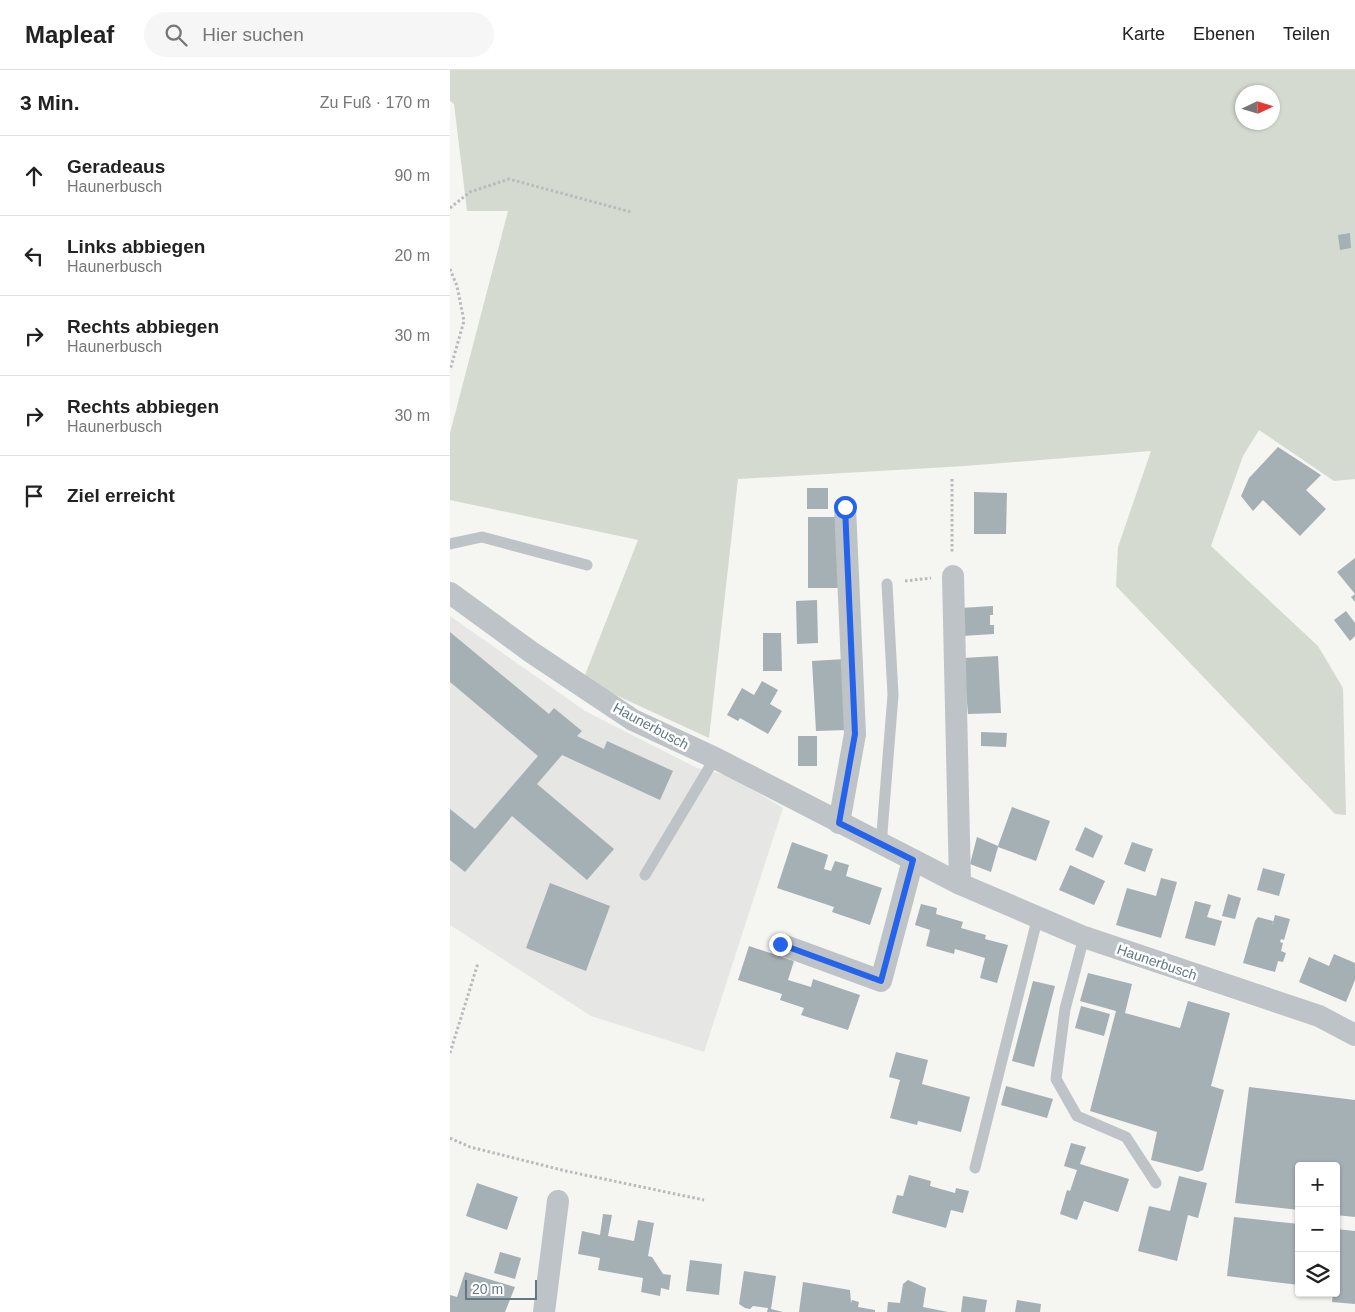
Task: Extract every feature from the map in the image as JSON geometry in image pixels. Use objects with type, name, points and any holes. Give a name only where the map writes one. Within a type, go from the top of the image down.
[{"type":"street","points":[[839,823],[855,734],[845,507]]},
{"type":"street","points":[[953,576],[960,884]]},
{"type":"street","name":"Haunerbusch","points":[[450,593],[530,652],[633,720],[715,758],[960,884],[1084,937],[1320,1016],[1355,1035]]},
{"type":"street","points":[[780,944],[881,981],[913,860]]},
{"type":"street","points":[[544,1312],[558,1201]]},
{"type":"lane","points":[[450,544],[482,537],[588,565]]},
{"type":"lane","points":[[881,845],[893,695],[886,584]]},
{"type":"lane","points":[[645,876],[715,758]]},
{"type":"lane","points":[[975,1168],[1038,916]]},
{"type":"lane","points":[[1084,937],[1065,1009],[1056,1079],[1077,1116],[1126,1137],[1156,1183]]},
{"type":"path","points":[[450,208],[470,192],[509,179],[631,212]]},
{"type":"path","points":[[450,269],[457,286],[464,321],[450,370]]},
{"type":"path","points":[[886,584],[953,576],[952,479]]},
{"type":"path","points":[[450,1053],[478,963]]},
{"type":"path","points":[[450,1138],[470,1147],[566,1171],[704,1200]]},
{"type":"shaded area","points":[[450,70],[1355,70],[1355,479],[1334,481],[1259,430],[1243,456],[1211,546],[1318,646],[1343,688],[1346,815],[1335,814],[1116,586],[1118,547],[1151,451],[965,466],[738,479],[709,738],[583,680],[638,540],[450,500],[450,433],[508,211],[467,211],[454,104],[450,101]]},
{"type":"shaded area","points":[[450,616],[585,711],[697,768],[730,776],[783,808],[704,1052],[591,1016],[450,925]]},
{"type":"building","points":[[1350,233],[1351,248],[1340,250],[1338,235]]},
{"type":"building","points":[[1278,447],[1321,475],[1306,490],[1326,509],[1300,536],[1263,500],[1253,511],[1241,496],[1249,478]]},
{"type":"building","points":[[807,488],[828,488],[828,509],[807,509]]},
{"type":"building","points":[[974,492],[1007,493],[1006,534],[974,534]]},
{"type":"building","points":[[808,517],[840,517],[841,588],[808,588]]},
{"type":"building","points":[[1355,558],[1355,594],[1337,572]]},
{"type":"building","points":[[1355,594],[1355,602],[1351,597]]},
{"type":"building","points":[[817,600],[818,643],[797,644],[796,601]]},
{"type":"building","points":[[993,606],[993,615],[990,615],[990,625],[994,625],[994,634],[962,636],[960,608]]},
{"type":"building","points":[[1346,611],[1355,623],[1355,636],[1350,641],[1334,620]]},
{"type":"building","points":[[450,632],[549,714],[554,708],[582,731],[577,736],[604,749],[607,741],[673,771],[660,800],[562,755],[537,784],[614,849],[587,880],[512,816],[465,872],[450,860],[450,809],[475,829],[538,756],[450,682]]},
{"type":"building","points":[[763,633],[781,633],[782,671],[763,671]]},
{"type":"building","points":[[998,656],[1001,713],[968,714],[963,658]]},
{"type":"building","points":[[845,659],[848,730],[816,731],[812,661]]},
{"type":"building","points":[[762,681],[778,690],[770,704],[782,711],[768,734],[740,718],[738,721],[727,715],[742,688],[754,695]]},
{"type":"building","points":[[981,732],[1007,733],[1006,747],[981,746]]},
{"type":"building","points":[[798,736],[817,736],[817,766],[798,766]]},
{"type":"building","points":[[1012,807],[1050,821],[1036,861],[998,847],[991,872],[970,864],[977,837],[998,846]]},
{"type":"building","points":[[1085,827],[1103,836],[1093,858],[1075,850]]},
{"type":"building","points":[[792,842],[828,855],[824,869],[831,871],[835,861],[849,865],[846,876],[882,888],[870,925],[832,912],[834,907],[777,888]]},
{"type":"building","points":[[1132,842],[1153,849],[1145,872],[1124,864]]},
{"type":"building","points":[[1070,865],[1105,881],[1094,905],[1059,890]]},
{"type":"building","points":[[1263,868],[1285,874],[1279,896],[1257,890]]},
{"type":"building","points":[[1161,878],[1177,882],[1161,938],[1116,925],[1127,888],[1156,896]]},
{"type":"building","points":[[550,883],[610,906],[586,971],[526,948]]},
{"type":"building","points":[[1228,894],[1241,898],[1235,919],[1222,916]]},
{"type":"building","points":[[1195,901],[1211,905],[1207,917],[1222,921],[1215,946],[1185,938]]},
{"type":"building","points":[[921,904],[937,908],[936,914],[963,922],[961,928],[986,935],[985,939],[1008,945],[997,983],[980,978],[985,958],[955,949],[954,954],[926,946],[930,930],[915,925]]},
{"type":"building","points":[[1275,915],[1290,919],[1284,940],[1281,939],[1280,942],[1283,943],[1281,951],[1286,953],[1283,962],[1278,961],[1275,972],[1243,963],[1255,921],[1258,917],[1273,921],[1272,926]]},
{"type":"building","points":[[749,946],[794,961],[788,980],[811,987],[813,979],[860,995],[848,1030],[801,1015],[804,1008],[780,1000],[782,994],[738,980]]},
{"type":"building","points":[[1334,954],[1355,963],[1355,980],[1346,1002],[1299,982],[1309,957],[1329,966]]},
{"type":"building","points":[[1088,973],[1132,984],[1125,1013],[1180,1028],[1188,1001],[1230,1013],[1211,1086],[1224,1090],[1203,1170],[1198,1172],[1151,1160],[1157,1132],[1090,1111],[1116,1011],[1080,1001]]},
{"type":"building","points":[[1033,981],[1055,986],[1034,1067],[1012,1061]]},
{"type":"building","points":[[1081,1006],[1110,1014],[1104,1036],[1075,1028]]},
{"type":"building","points":[[896,1052],[928,1060],[922,1084],[970,1097],[961,1132],[918,1121],[917,1125],[890,1118],[900,1080],[889,1077]]},
{"type":"building","points":[[1006,1086],[1053,1099],[1047,1118],[1001,1105]]},
{"type":"building","points":[[1249,1087],[1355,1100],[1355,1217],[1340,1215],[1340,1162],[1295,1162],[1295,1210],[1235,1203]]},
{"type":"building","points":[[1071,1143],[1086,1147],[1080,1164],[1129,1179],[1118,1212],[1084,1201],[1077,1220],[1060,1214],[1067,1190],[1070,1191],[1077,1170],[1064,1166]]},
{"type":"building","points":[[909,1175],[931,1181],[930,1186],[955,1193],[956,1188],[969,1191],[963,1213],[951,1210],[946,1228],[892,1213],[897,1195],[903,1196]]},
{"type":"building","points":[[1179,1176],[1207,1183],[1198,1218],[1188,1215],[1177,1261],[1138,1251],[1149,1206],[1170,1211]]},
{"type":"building","points":[[477,1183],[518,1197],[507,1230],[466,1216]]},
{"type":"building","points":[[603,1214],[612,1215],[608,1236],[634,1241],[638,1220],[654,1223],[648,1256],[652,1257],[663,1274],[671,1275],[669,1290],[661,1288],[660,1296],[641,1292],[643,1278],[598,1270],[600,1258],[578,1254],[582,1231],[600,1235]]},
{"type":"building","points":[[1234,1217],[1295,1224],[1295,1284],[1227,1276]]},
{"type":"building","points":[[1340,1229],[1355,1231],[1355,1304],[1332,1302],[1333,1297],[1340,1297]]},
{"type":"building","points":[[500,1252],[521,1258],[515,1279],[494,1273]]},
{"type":"building","points":[[690,1260],[722,1264],[719,1295],[686,1291]]},
{"type":"building","points":[[744,1271],[776,1276],[771,1309],[783,1312],[767,1312],[768,1308],[753,1306],[750,1309],[739,1304]]},
{"type":"building","points":[[465,1272],[515,1287],[505,1312],[450,1312],[450,1295],[457,1297]]},
{"type":"building","points":[[908,1280],[926,1288],[923,1307],[948,1312],[887,1312],[888,1302],[900,1303],[903,1284]]},
{"type":"building","points":[[803,1282],[850,1290],[851,1303],[852,1300],[859,1302],[858,1307],[875,1310],[875,1312],[799,1312]]},
{"type":"building","points":[[963,1296],[987,1300],[985,1312],[961,1312]]},
{"type":"building","points":[[1017,1300],[1041,1304],[1040,1312],[1015,1312]]},
{"type":"route","points":[[780,944],[881,981],[913,860],[839,823],[855,734],[845,507]]}]
